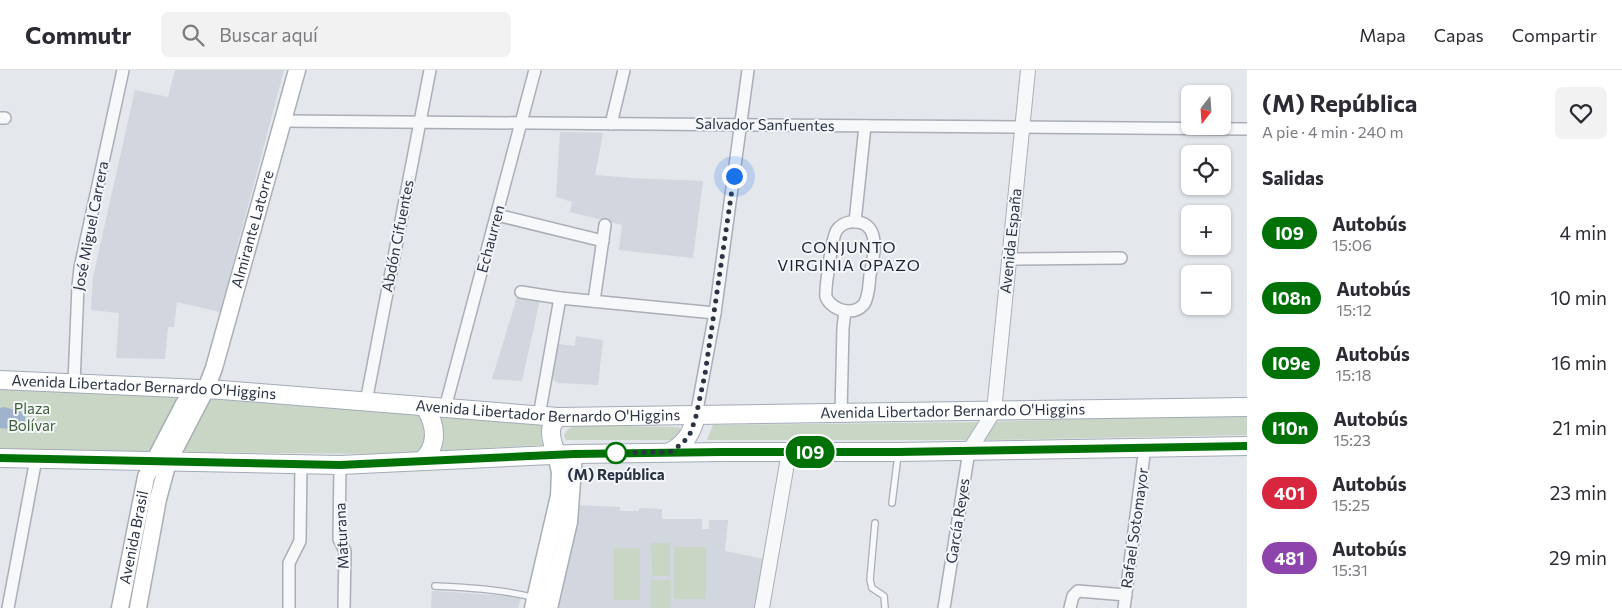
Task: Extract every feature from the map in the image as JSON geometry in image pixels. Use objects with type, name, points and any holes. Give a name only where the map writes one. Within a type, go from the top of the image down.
[{"type":"main road","name":"Almirante Latorre","points":[[206,390],[297,70]]},
{"type":"main road","name":"Avenida Libertador Bernardo O'Higgins","points":[[0,380],[206,390],[558,417],[1247,407]]},
{"type":"main road","name":"Avenida Brasil","points":[[120,608],[144,484],[161,462],[206,390]]},
{"type":"main road","points":[[422,461],[432,448],[435,435],[432,421],[425,407]]},
{"type":"main road","points":[[670,452],[688,437],[696,416]]},
{"type":"main road","points":[[542,604],[560,487],[560,467],[551,430],[552,424],[558,417]]},
{"type":"main road","points":[[0,458],[340,465],[556,454],[898,452],[1247,446]]},
{"type":"main road","points":[[542,604],[570,512],[574,454]]},
{"type":"main road","name":"Avenida Brasil","points":[[138,608],[158,499],[161,462]]},
{"type":"street","name":"José Miguel Carrera","points":[[74,383],[80,268],[123,70]]},
{"type":"street","name":"Abdón Cifuentes","points":[[366,402],[430,70]]},
{"type":"street","name":"Echaurren","points":[[445,408],[535,70]]},
{"type":"street","points":[[611,124],[624,70]]},
{"type":"street","points":[[696,416],[715,313],[748,70]]},
{"type":"street","name":"Avenida España","points":[[994,411],[1028,70]]},
{"type":"street","name":"Salvador Sanfuentes","points":[[283,121],[1247,129]]},
{"type":"street","points":[[855,222],[865,126]]},
{"type":"street","points":[[497,215],[602,241]]},
{"type":"street","points":[[855,222],[861,223],[869,229],[875,244],[866,301],[856,309],[845,311],[836,308],[829,302],[826,291],[836,230],[846,223],[855,222]]},
{"type":"street","points":[[594,301],[605,225]]},
{"type":"street","points":[[1009,259],[1121,258]]},
{"type":"street","points":[[521,292],[560,298],[715,313]]},
{"type":"street","points":[[539,416],[560,298]]},
{"type":"street","points":[[841,413],[845,311]]},
{"type":"street","name":"García Reyes","points":[[944,608],[969,451],[994,411]]},
{"type":"street","name":"Rafael Sotomayor","points":[[1124,608],[1145,448]]},
{"type":"street","points":[[762,608],[789,452]]},
{"type":"street","points":[[8,608],[36,459]]},
{"type":"street","points":[[289,608],[289,563],[300,541],[301,464]]},
{"type":"street","name":"Maturana","points":[[340,465],[339,539],[345,551],[344,608]]},
{"type":"street","points":[[1070,608],[1073,596],[1078,591],[1126,595]]},
{"type":"lane","points":[[892,503],[898,452]]},
{"type":"lane","points":[[875,524],[870,580],[872,588],[884,596],[885,608]]},
{"type":"lane","points":[[435,586],[482,588],[521,594],[542,604]]},
{"type":"shaded area","points":[[175,70],[284,70],[220,312],[177,302],[174,327],[168,327],[165,359],[116,358],[119,313],[91,310],[93,277],[135,90],[168,97]]},
{"type":"shaded area","points":[[560,132],[603,133],[595,175],[703,181],[693,258],[619,250],[622,225],[570,212],[572,202],[556,197]]},
{"type":"shaded area","points":[[517,297],[540,299],[522,381],[492,379]]},
{"type":"shaded area","points":[[576,336],[603,340],[598,385],[558,383],[552,378],[558,344],[575,346]]},
{"type":"shaded area","points":[[576,505],[620,507],[620,511],[639,511],[639,508],[662,509],[662,519],[702,519],[702,529],[709,529],[709,520],[728,520],[725,551],[764,559],[756,608],[553,608]]},
{"type":"shaded area","points":[[432,591],[521,597],[518,608],[431,608]]},
{"type":"green space","name":"Plaza Bolívar","points":[[0,385],[183,395],[154,452],[0,449]]},
{"type":"green space","points":[[212,399],[542,424],[541,439],[543,445],[378,454],[186,452],[182,447],[206,401]]},
{"type":"green space","points":[[1177,416],[1247,416],[1247,435],[989,440],[707,440],[713,425],[988,422]]},
{"type":"green space","points":[[580,425],[679,427],[682,433],[676,440],[566,440],[564,435],[567,431],[572,427]]},
{"type":"green space","points":[[651,543],[670,543],[670,576],[652,576]]},
{"type":"green space","points":[[674,547],[706,547],[706,599],[674,599]]},
{"type":"green space","points":[[614,548],[640,548],[640,600],[614,600]]},
{"type":"green space","points":[[651,580],[671,580],[670,608],[651,608]]},
{"type":"water","points":[[4,407],[20,411],[25,416],[25,422],[11,429],[0,428],[0,408]]},
{"type":"bus line","name":"I09","points":[[0,458],[340,465],[574,454],[898,452],[1247,446]]},
{"type":"place","name":"(M) República","points":[[616,453]]},
{"type":"district","name":"CONJUNTO VIRGINIA OPAZO","points":[[849,256]]},
{"type":"route","points":[[616,453],[612,453],[670,452],[683,443],[691,432],[705,374],[734,176]]}]
